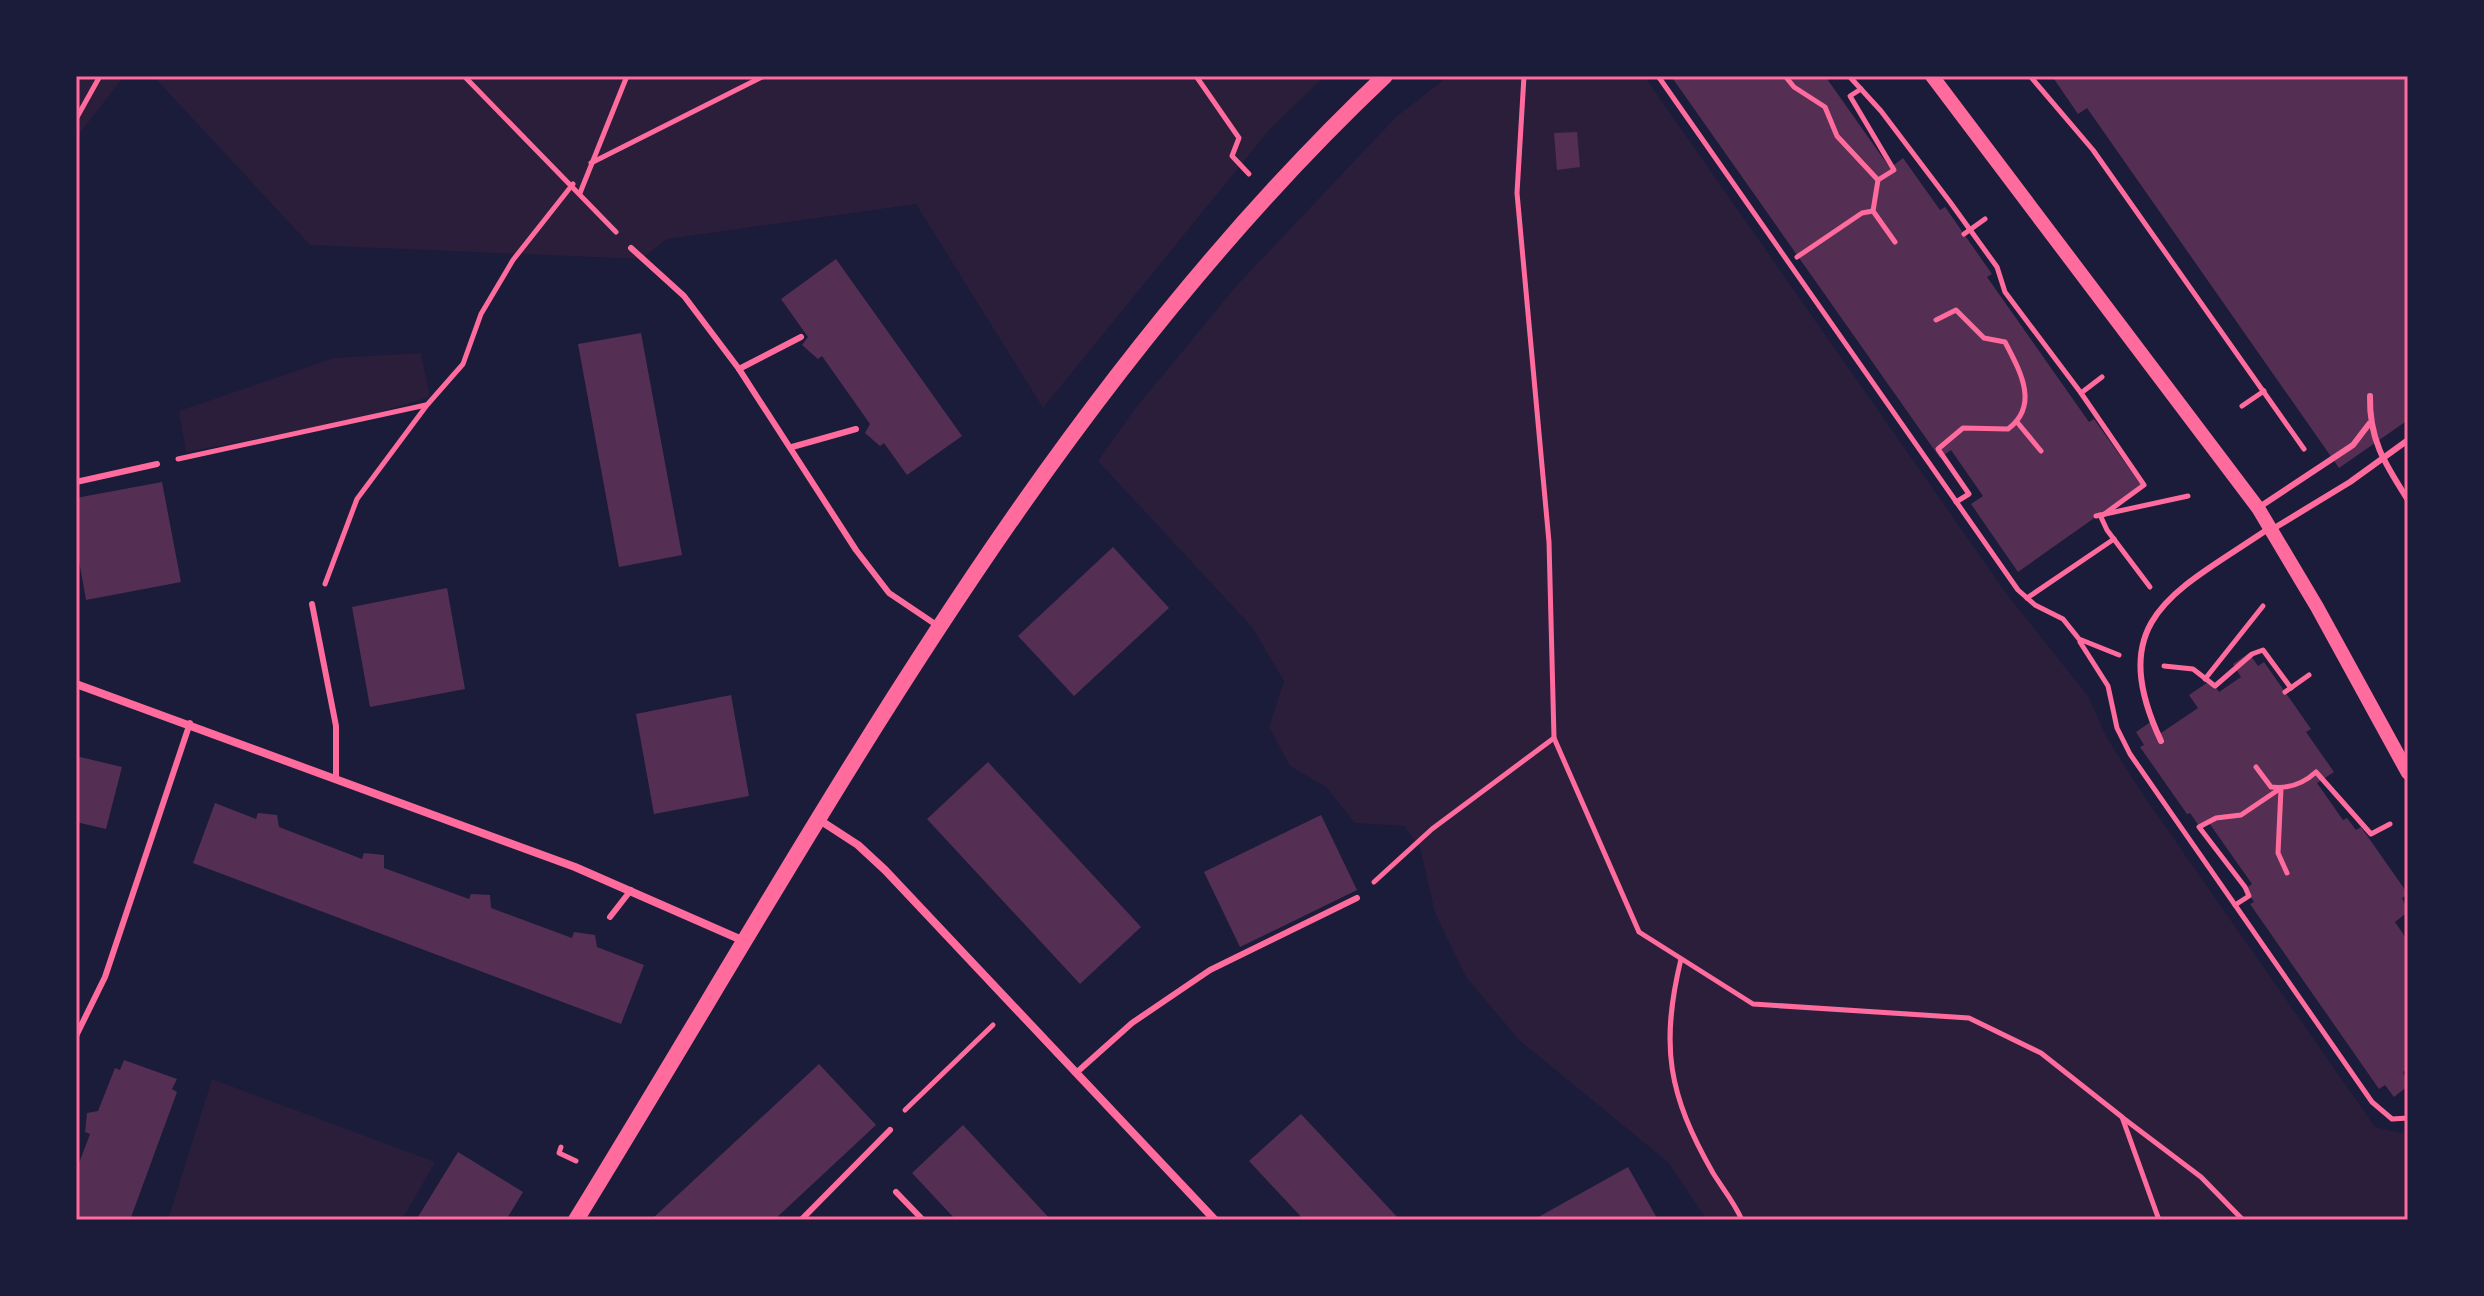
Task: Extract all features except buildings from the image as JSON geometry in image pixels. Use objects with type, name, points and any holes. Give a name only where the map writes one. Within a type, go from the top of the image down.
[{"type":"main road","points":[[577,1219],[938,626],[1061,448],[1180,298],[1255,212],[1385,76]]},
{"type":"street","points":[[1932,76],[2258,508],[2408,773]]},
{"type":"street","points":[[76,684],[336,777],[631,890],[744,941]]},
{"type":"street","points":[[818,819],[858,845],[885,870],[1215,1220]]},
{"type":"lane","points":[[631,248],[684,296],[739,369],[856,550],[889,593],[938,626]]},
{"type":"lane","points":[[739,369],[801,337]]},
{"type":"lane","points":[[2370,396],[2369,424],[2382,460],[2408,500]]},
{"type":"lane","points":[[2258,508],[2353,445],[2369,424]]},
{"type":"lane","points":[[792,447],[856,429]]},
{"type":"lane","points":[[2161,741],[2146,705],[2139,663],[2145,629],[2163,604],[2270,529],[2382,460],[2408,440]]},
{"type":"lane","points":[[76,482],[157,464]]},
{"type":"lane","points":[[312,604],[336,726],[336,777]]},
{"type":"lane","points":[[76,1036],[105,977],[190,723]]},
{"type":"lane","points":[[610,917],[631,890]]},
{"type":"lane","points":[[1076,1073],[1132,1023],[1210,970],[1357,898]]},
{"type":"lane","points":[[801,1220],[890,1130]]},
{"type":"lane","points":[[896,1192],[923,1220]]},
{"type":"path","points":[[76,119],[100,76]]},
{"type":"path","points":[[464,76],[573,184],[631,248]]},
{"type":"path","points":[[580,193],[627,76]]},
{"type":"path","points":[[591,163],[764,76]]},
{"type":"path","points":[[1196,76],[1239,138],[1232,156],[1250,175]]},
{"type":"path","points":[[1524,76],[1517,193],[1549,542],[1554,738],[1639,932],[1753,1004],[1969,1018],[2041,1053],[2201,1177],[2243,1220]]},
{"type":"path","points":[[1658,76],[1956,502],[2027,598],[2063,619],[2079,639],[2108,686],[2117,728],[2130,754],[2372,1102],[2392,1119],[2408,1118]]},
{"type":"path","points":[[1785,76],[1794,87],[1825,107],[1837,136],[1878,180]]},
{"type":"path","points":[[1849,76],[1997,267],[2005,292],[2144,482],[2100,515]]},
{"type":"path","points":[[2035,77],[2093,150],[2318,469]]},
{"type":"path","points":[[1861,89],[1850,96],[1894,170],[1878,180],[1873,211],[1895,242]]},
{"type":"path","points":[[312,604],[325,585],[357,499],[427,405],[463,364],[481,314],[513,260],[573,184]]},
{"type":"path","points":[[1797,257],[1862,213],[1873,211]]},
{"type":"path","points":[[1967,232],[1985,219]]},
{"type":"path","points":[[1936,320],[1956,310],[1984,338],[2005,342],[2027,392],[2017,422],[2008,429],[1963,428],[1941,444],[1938,449],[1969,494],[1956,502]]},
{"type":"path","points":[[2081,393],[2102,377]]},
{"type":"path","points":[[2242,406],[2264,391]]},
{"type":"path","points":[[157,464],[427,405]]},
{"type":"path","points":[[2017,422],[2041,451]]},
{"type":"path","points":[[2100,515],[2188,496]]},
{"type":"path","points":[[2100,515],[2114,539],[2163,604]]},
{"type":"path","points":[[2027,598],[2114,539]]},
{"type":"path","points":[[2205,679],[2263,606]]},
{"type":"path","points":[[2079,639],[2139,663]]},
{"type":"path","points":[[2193,669],[2215,686],[2252,654],[2263,650],[2291,688]]},
{"type":"path","points":[[2285,692],[2309,675]]},
{"type":"path","points":[[1397,858],[1554,738]]},
{"type":"path","points":[[2256,767],[2271,787],[2281,788],[2306,782],[2316,772],[2371,834],[2390,824]]},
{"type":"path","points":[[2235,905],[2249,896],[2245,887],[2199,827],[2216,818],[2241,815],[2281,788]]},
{"type":"path","points":[[2281,788],[2278,853],[2287,873]]},
{"type":"path","points":[[1681,959],[1669,1008],[1668,1048],[1676,1087],[1714,1174],[1730,1194],[1742,1220]]},
{"type":"path","points":[[890,1130],[915,1098],[993,1025]]},
{"type":"path","points":[[2122,1117],[2159,1220]]},
{"type":"path","points":[[561,1147],[559,1153],[577,1162]]},
{"type":"shaded area","points":[[76,76],[124,76],[76,138]]},
{"type":"shaded area","points":[[153,76],[1325,76],[1270,129],[1043,408],[916,204],[667,239],[641,259],[310,245]]},
{"type":"shaded area","points":[[1449,76],[1644,76],[2006,593],[2088,696],[2107,738],[2144,796],[2375,1127],[2401,1133],[2408,1128],[2408,1220],[1707,1220],[1669,1163],[1519,1040],[1466,977],[1435,913],[1420,847],[1404,826],[1355,823],[1326,787],[1290,766],[1269,727],[1284,681],[1252,627],[1098,461],[1134,410],[1238,284],[1397,116]]},
{"type":"shaded area","points":[[421,353],[430,397],[347,422],[186,452],[179,411],[334,358]]},
{"type":"shaded area","points":[[212,1079],[435,1162],[402,1220],[168,1220]]}]
